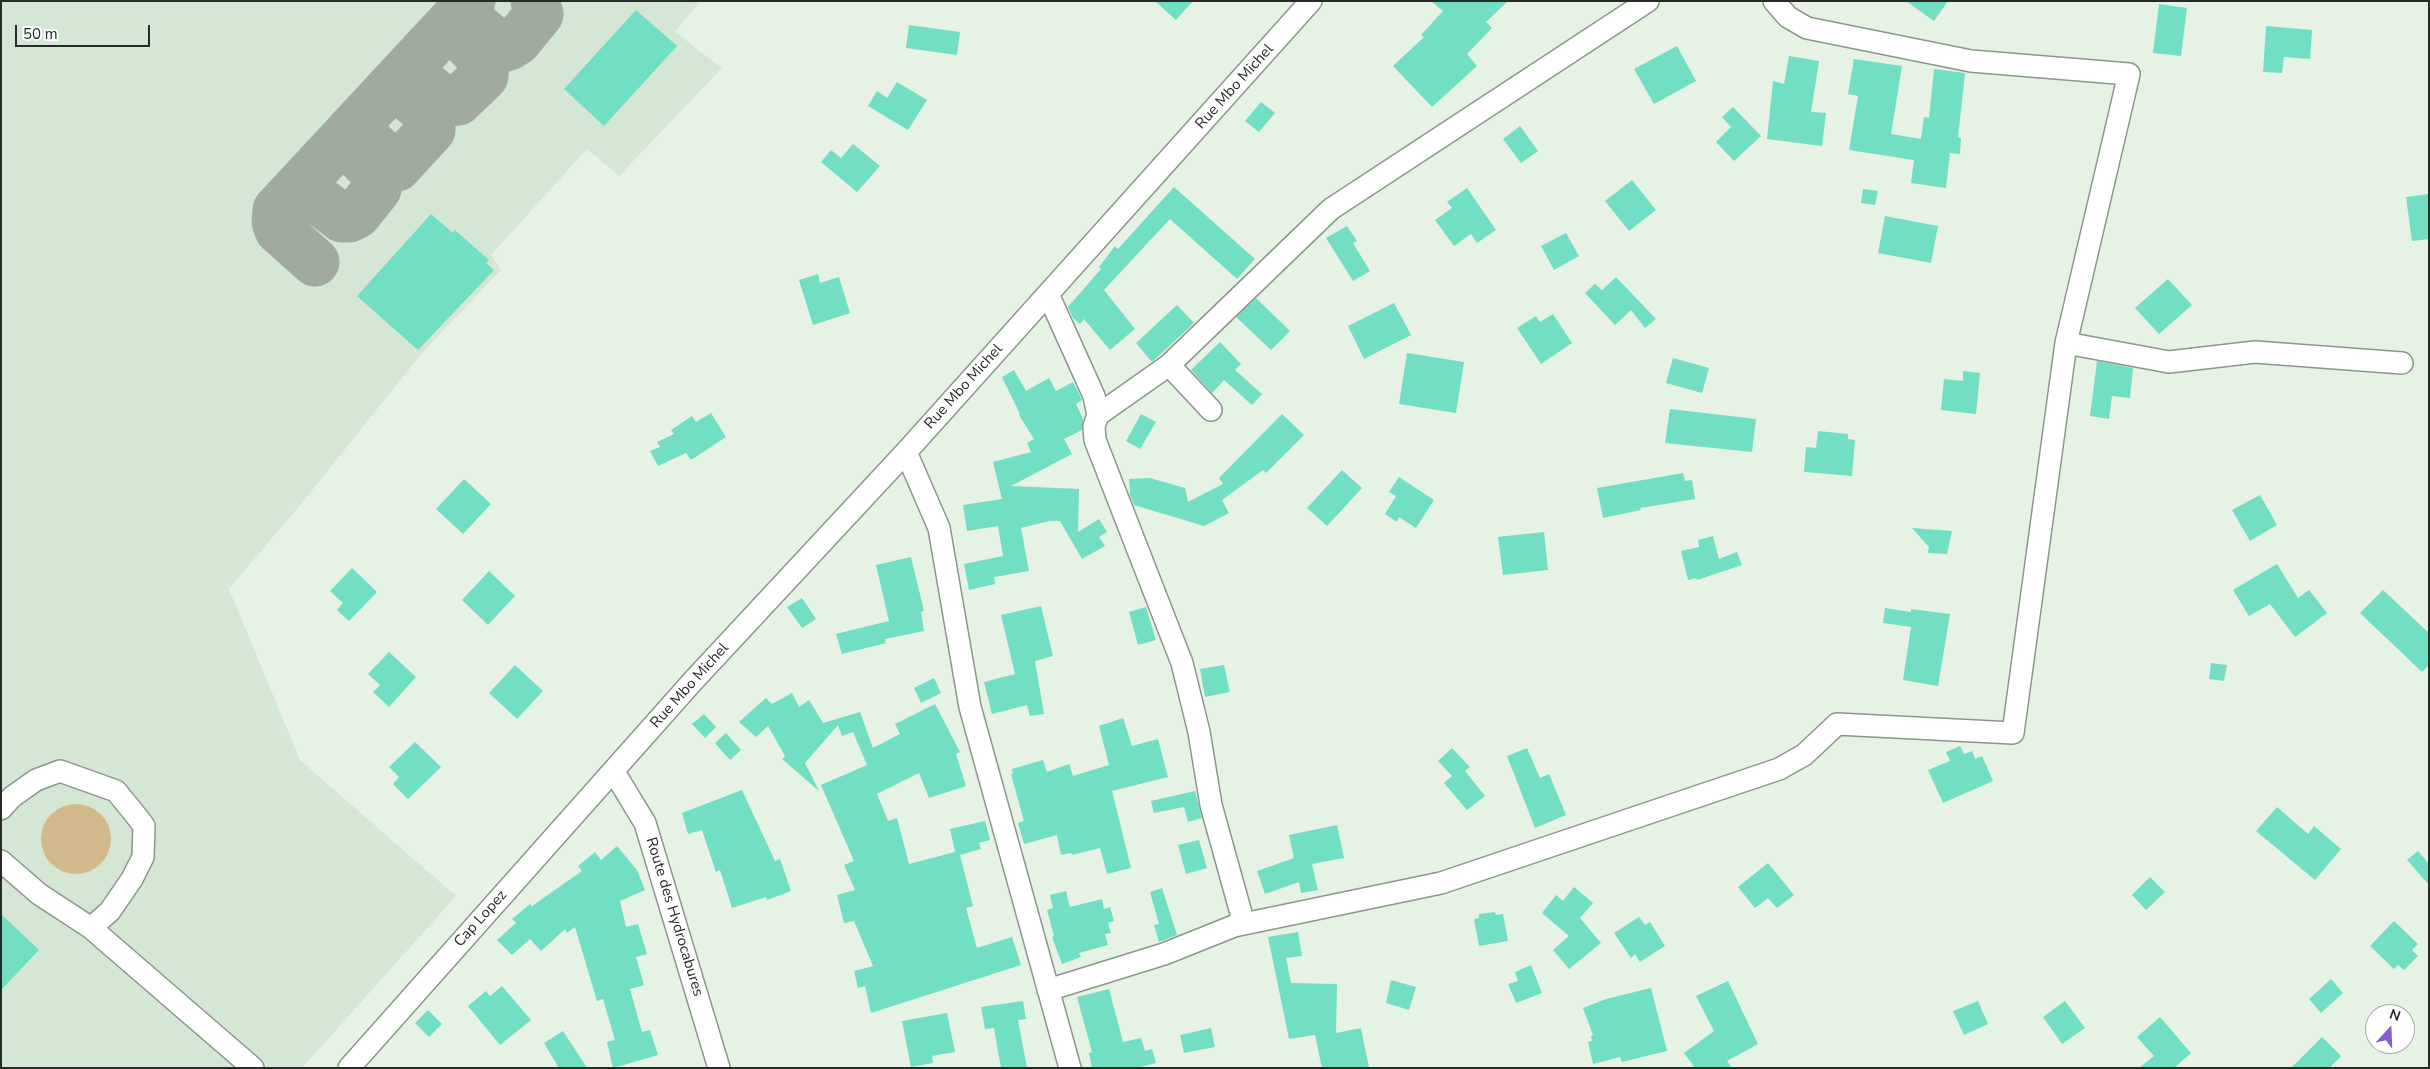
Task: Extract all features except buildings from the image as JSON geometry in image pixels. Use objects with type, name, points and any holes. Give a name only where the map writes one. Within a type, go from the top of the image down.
[{"type":"street","name":"Rue Mbo Michel","points":[[614,772],[693,681],[906,452],[1311,1]]},
{"type":"street","points":[[1098,415],[1169,365],[1331,209],[1648,1]]},
{"type":"street","points":[[1048,990],[1164,954],[1244,924],[1441,883],[1525,855],[1778,769],[1804,755],[1837,724],[2012,733],[2066,342],[2129,74],[1971,61],[1807,28],[1788,17],[1774,1]]},
{"type":"street","points":[[1048,294],[1094,396],[1098,415],[1094,426],[1095,440],[1182,663],[1198,732],[1211,805],[1244,924]]},
{"type":"street","points":[[2066,342],[2169,362],[2255,352],[2402,363]]},
{"type":"street","points":[[1169,365],[1211,410]]},
{"type":"street","points":[[906,452],[940,528],[970,707],[1070,1068]]},
{"type":"street","points":[[1,809],[12,797],[36,780],[60,771],[116,792],[134,812],[144,826],[142,857],[132,879],[110,911],[91,928]]},
{"type":"street","name":"Cap Lopez","points":[[349,1068],[614,772]]},
{"type":"street","name":"Route des Hydrocabures","points":[[614,772],[645,822],[719,1068]]},
{"type":"street","points":[[1,861],[39,894],[91,928],[253,1068]]},
{"type":"shaded area","points":[[1,1],[700,1],[675,32],[722,68],[619,176],[587,149],[491,255],[501,270],[423,352],[306,498],[229,589],[300,760],[456,896],[302,1068],[1,1068]]},
{"type":"shaded area","points":[[76,804],[95,810],[105,820],[111,839],[105,858],[95,868],[76,874],[57,868],[47,858],[41,839],[47,820],[57,810]]},
{"type":"taxiway","points":[[315,262],[279,230],[276,222],[277,210],[471,1]]},
{"type":"taxiway","points":[[457,20],[470,21],[502,48],[517,41],[539,14],[535,1]]},
{"type":"taxiway","points":[[402,79],[418,79],[444,101],[451,102],[458,101],[484,76],[485,61],[457,33],[443,32]]},
{"type":"taxiway","points":[[354,151],[348,135],[363,136],[397,167],[431,130],[431,116],[407,96],[389,89]]},
{"type":"taxiway","points":[[295,191],[312,195],[342,218],[349,218],[357,214],[377,189],[378,175],[354,151],[340,147]]}]
